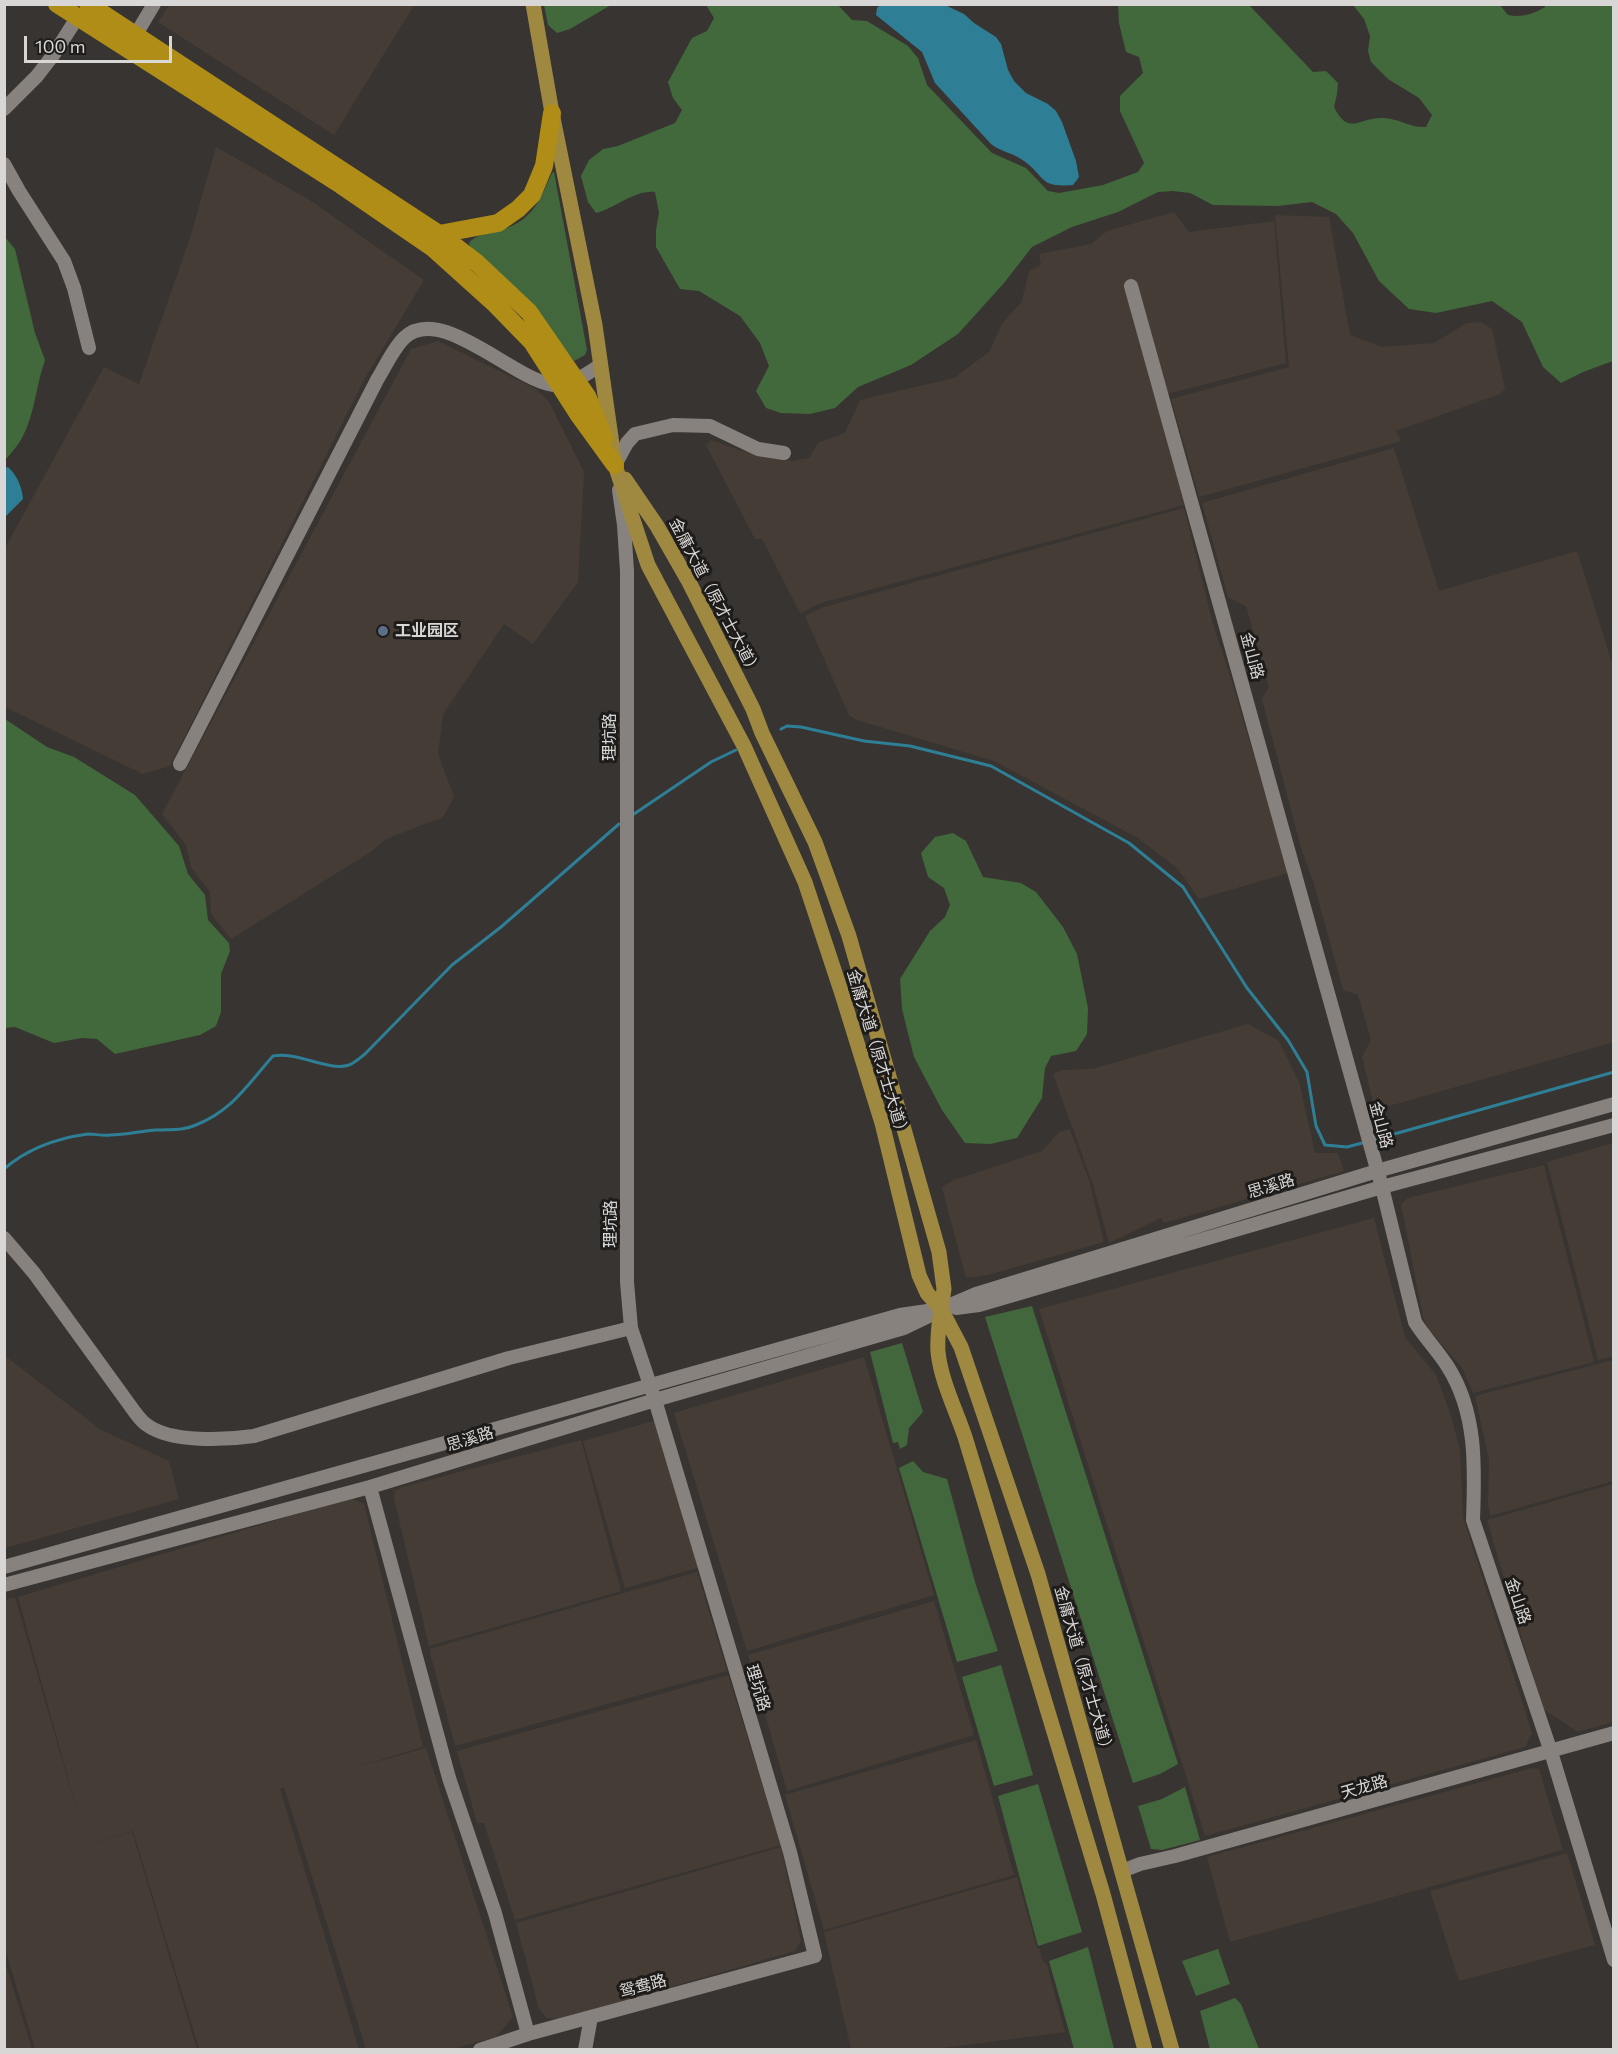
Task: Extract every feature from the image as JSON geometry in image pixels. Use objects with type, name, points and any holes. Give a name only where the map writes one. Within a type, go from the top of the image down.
[{"type":"highway","points":[[57,4],[82,11],[135,36],[440,234],[477,263],[529,312],[615,465]]},
{"type":"highway","points":[[82,11],[433,248],[494,303],[568,382]]},
{"type":"highway","points":[[440,234],[498,223],[518,209],[532,195],[544,166],[552,113]]},
{"type":"main road","points":[[533,4],[552,113],[595,325],[615,465]]},
{"type":"main road","name":"金庸大道（原才士大道）","points":[[615,465],[657,526],[689,582],[753,709],[762,733],[815,842],[849,936],[939,1252],[944,1289],[938,1338],[943,1374],[969,1448],[1100,1883],[1145,2049]]},
{"type":"main road","name":"金庸大道（原才士大道）","points":[[615,465],[648,565],[742,742],[805,882],[843,994],[882,1123],[919,1275],[927,1293],[941,1310],[961,1347],[1038,1574],[1172,2049]]},
{"type":"main road","points":[[742,742],[762,733]]},
{"type":"street","points":[[135,36],[154,4]]},
{"type":"street","points":[[4,109],[37,76],[82,11]]},
{"type":"street","points":[[4,164],[64,261],[74,288],[88,348]]},
{"type":"street","name":"金山路","points":[[1131,286],[1382,1187],[1415,1322],[1425,1339],[1448,1366],[1464,1398],[1473,1438],[1475,1481],[1473,1520],[1551,1752],[1614,1960]]},
{"type":"street","points":[[180,764],[376,380],[404,338],[414,332],[427,329],[442,331],[460,337],[543,382],[568,382],[601,365]]},
{"type":"street","points":[[615,465],[627,443],[635,434],[672,424],[710,426],[748,442],[758,449],[784,453]]},
{"type":"street","name":"理坑路","points":[[615,465],[624,525],[627,571],[627,1282],[631,1328],[655,1400],[790,1852],[814,1956]]},
{"type":"street","name":"思溪路","points":[[4,1585],[370,1487],[655,1400],[903,1328],[976,1294],[1377,1171],[1614,1104]]},
{"type":"street","name":"思溪路","points":[[4,1568],[900,1315],[979,1305],[1382,1187],[1614,1125]]},
{"type":"street","points":[[4,1238],[34,1273],[134,1411],[147,1425],[162,1433],[204,1440],[254,1436],[509,1358],[631,1328]]},
{"type":"street","points":[[370,1487],[448,1778],[495,1913],[528,2034]]},
{"type":"street","name":"天龙路","points":[[1122,1871],[1140,1864],[1614,1733]]},
{"type":"street","name":"鸳鸯路","points":[[487,2048],[528,2034],[814,1956]]},
{"type":"street","points":[[585,2049],[591,2018]]},
{"type":"shaded area","points":[[170,4],[414,5],[334,135],[158,22]]},
{"type":"shaded area","points":[[216,147],[308,199],[424,280],[364,380],[170,766],[143,774],[5,707],[5,548],[104,367],[139,384],[190,238]]},
{"type":"shaded area","points":[[1174,212],[1189,232],[1274,221],[1286,363],[1156,397],[1184,505],[821,603],[800,613],[762,539],[755,539],[706,445],[711,440],[742,451],[792,461],[809,458],[818,443],[845,433],[860,400],[954,378],[989,352],[1002,324],[1022,301],[1029,271],[1041,265],[1039,254],[1091,244],[1107,231]]},
{"type":"shaded area","points":[[1275,215],[1329,217],[1350,335],[1382,347],[1434,343],[1467,323],[1481,322],[1492,329],[1505,389],[1500,394],[1396,431],[1401,441],[1199,497],[1171,399],[1289,367]]},
{"type":"shaded area","points":[[438,341],[536,389],[549,402],[584,472],[578,582],[533,644],[504,624],[443,714],[438,754],[454,797],[443,817],[386,839],[372,851],[231,939],[211,914],[210,892],[191,867],[186,845],[162,814],[411,349]]},
{"type":"shaded area","points":[[1394,448],[1439,591],[1577,551],[1613,666],[1614,1042],[1375,1110],[1362,1057],[1371,1040],[1358,995],[1343,990],[1314,884],[1301,848],[1262,699],[1269,687],[1246,606],[1228,597],[1202,503]]},
{"type":"shaded area","points":[[1184,508],[1213,624],[1288,873],[1199,899],[1177,868],[1138,838],[994,761],[857,720],[849,715],[805,616],[824,607]]},
{"type":"shaded area","points":[[1248,1024],[1279,1041],[1299,1082],[1315,1153],[1338,1153],[1344,1171],[1164,1223],[1161,1218],[1109,1243],[1093,1185],[1053,1074],[1062,1070],[1092,1069]]},
{"type":"shaded area","points":[[1070,1129],[1089,1180],[1104,1242],[988,1275],[966,1278],[942,1187],[954,1180],[1042,1151],[1059,1132]]},
{"type":"shaded area","points":[[1613,1143],[1613,1356],[1598,1360],[1547,1162]]},
{"type":"shaded area","points":[[1544,1165],[1594,1362],[1473,1393],[1462,1368],[1428,1329],[1423,1317],[1401,1204],[1408,1198]]},
{"type":"shaded area","points":[[1374,1218],[1405,1337],[1436,1375],[1451,1416],[1460,1450],[1463,1517],[1532,1733],[1525,1747],[1205,1836],[1039,1309]]},
{"type":"shaded area","points":[[4,1355],[101,1430],[169,1461],[179,1499],[5,1548]]},
{"type":"shaded area","points":[[864,1357],[934,1595],[747,1651],[674,1413]]},
{"type":"shaded area","points":[[1613,1360],[1613,1481],[1490,1516],[1489,1460],[1475,1396]]},
{"type":"shaded area","points":[[657,1420],[698,1568],[625,1588],[583,1441]]},
{"type":"shaded area","points":[[581,1440],[621,1591],[429,1646],[394,1499],[395,1491],[402,1487]]},
{"type":"shaded area","points":[[1613,1484],[1613,1722],[1578,1732],[1543,1709],[1487,1520]]},
{"type":"shaded area","points":[[351,1498],[364,1504],[423,1747],[350,1769],[426,1748],[513,2017],[496,2037],[452,2049],[366,2049],[284,1787],[280,1789],[359,2049],[199,2049],[133,1831],[87,1845],[132,1832],[197,2049],[35,2049],[5,1949],[4,1600],[15,1597],[82,1829],[18,1597]]},
{"type":"shaded area","points":[[697,1572],[727,1671],[455,1746],[429,1649]]},
{"type":"shaded area","points":[[934,1601],[974,1735],[787,1791],[748,1655]]},
{"type":"shaded area","points":[[728,1675],[781,1845],[515,1920],[484,1823],[477,1823],[457,1751]]},
{"type":"shaded area","points":[[976,1740],[1014,1875],[824,1930],[785,1795]]},
{"type":"shaded area","points":[[1532,1768],[1539,1769],[1563,1850],[1230,1942],[1207,1857]]},
{"type":"shaded area","points":[[781,1847],[801,1941],[795,1951],[559,2019],[547,2018],[539,2009],[516,1923]]},
{"type":"shaded area","points":[[1567,1853],[1595,1945],[1459,1981],[1430,1891]]},
{"type":"shaded area","points":[[1017,1877],[1037,1948],[1040,1949],[1042,1960],[1047,1965],[1065,2032],[936,2049],[851,2049],[824,1932]]},
{"type":"shaded area","points":[[5,1962],[32,2049],[5,2049]]},
{"type":"green space","points":[[544,4],[611,5],[570,29],[557,33],[548,25]]},
{"type":"green space","points":[[706,5],[838,5],[852,20],[867,21],[908,46],[918,58],[927,85],[992,153],[1026,168],[1048,191],[1059,193],[1103,185],[1138,172],[1144,163],[1120,111],[1120,96],[1143,73],[1139,57],[1126,52],[1119,23],[1118,5],[1249,5],[1313,72],[1326,71],[1338,83],[1334,107],[1345,121],[1355,123],[1383,118],[1426,127],[1432,115],[1419,98],[1388,79],[1371,62],[1368,51],[1370,36],[1364,19],[1353,5],[1500,5],[1508,15],[1518,16],[1536,12],[1545,5],[1613,5],[1613,361],[1561,383],[1543,367],[1522,322],[1492,301],[1436,313],[1409,309],[1379,281],[1353,233],[1336,214],[1312,202],[1278,206],[1213,205],[1190,193],[1173,191],[1158,192],[1118,212],[1072,227],[1032,247],[1004,283],[958,334],[911,365],[858,387],[835,408],[810,414],[781,413],[766,408],[756,391],[769,366],[760,343],[740,316],[699,291],[680,289],[656,247],[659,213],[655,192],[632,196],[596,213],[588,202],[581,176],[589,160],[603,149],[618,146],[675,123],[682,110],[673,98],[668,82],[692,38],[707,31],[714,18]]},
{"type":"green space","points":[[554,172],[587,350],[585,355],[574,361],[559,341],[471,249],[469,243],[484,234],[518,223],[526,217],[538,203]]},
{"type":"green space","points":[[4,236],[15,249],[35,333],[45,360],[26,429],[19,443],[5,459]]},
{"type":"green space","points":[[5,719],[47,747],[74,757],[135,795],[179,846],[188,874],[205,895],[208,920],[229,943],[230,951],[221,974],[221,1012],[216,1026],[200,1035],[115,1054],[97,1039],[82,1038],[54,1043],[15,1027],[5,1028]]},
{"type":"green space","points":[[953,833],[966,841],[983,877],[1021,883],[1036,892],[1063,927],[1077,954],[1088,1008],[1087,1034],[1076,1051],[1051,1056],[1045,1068],[1042,1098],[1017,1138],[990,1144],[965,1143],[942,1110],[914,1057],[902,1009],[900,979],[930,931],[945,917],[950,905],[944,888],[928,877],[921,853],[935,837]]},
{"type":"green space","points":[[1032,1306],[1178,1764],[1160,1774],[1133,1783],[985,1317]]},
{"type":"green space","points":[[902,1343],[923,1412],[909,1428],[907,1445],[900,1449],[898,1442],[893,1443],[870,1352]]},
{"type":"green space","points":[[913,1461],[923,1472],[947,1479],[975,1582],[998,1651],[957,1662],[899,1468]]},
{"type":"green space","points":[[1001,1665],[1033,1775],[994,1786],[962,1677]]},
{"type":"green space","points":[[1038,1784],[1082,1932],[1038,1946],[998,1796]]},
{"type":"green space","points":[[1185,1787],[1200,1840],[1162,1850],[1151,1849],[1138,1806],[1162,1799]]},
{"type":"green space","points":[[1088,1947],[1114,2049],[1074,2049],[1049,1961]]},
{"type":"green space","points":[[1218,1949],[1230,1984],[1196,1996],[1182,1961]]},
{"type":"green space","points":[[1235,1998],[1241,2004],[1259,2049],[1210,2049],[1200,2011]]},
{"type":"water","points":[[880,5],[945,5],[964,14],[996,37],[1001,44],[1008,70],[1014,81],[1026,93],[1048,104],[1056,111],[1062,122],[1076,161],[1079,177],[1073,185],[1048,183],[1021,159],[991,144],[935,83],[922,52],[876,15]]},
{"type":"water","points":[[8,467],[18,481],[23,499],[5,517],[5,468]]},
{"type":"waterway","points":[[781,729],[787,726],[801,727],[864,741],[910,746],[991,766],[1129,843],[1183,887],[1247,988],[1288,1040],[1307,1072],[1316,1126],[1325,1145],[1347,1147],[1366,1142]]},
{"type":"waterway","points":[[634,814],[711,762],[736,750]]},
{"type":"waterway","points":[[4,1169],[33,1150],[65,1138],[88,1134],[116,1135],[181,1129],[196,1125],[230,1104],[273,1056],[292,1056],[332,1066],[353,1063],[365,1054],[452,965],[501,927],[619,824]]},
{"type":"waterway","points":[[1373,1140],[1614,1072]]},
{"type":"place","name":"工业园区","points":[[383,631]]}]
